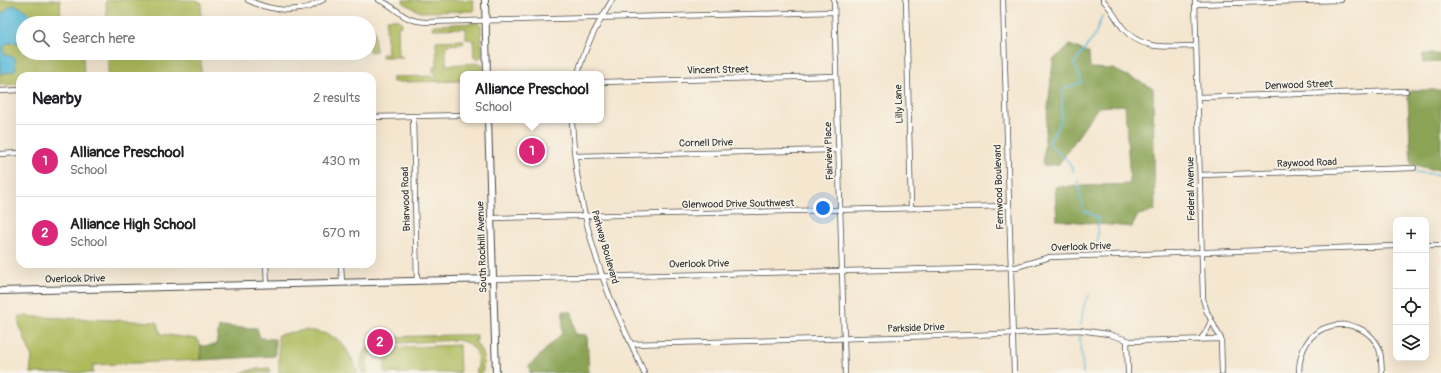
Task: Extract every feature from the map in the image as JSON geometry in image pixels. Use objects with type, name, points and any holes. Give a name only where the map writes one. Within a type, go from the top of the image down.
[{"type":"street","points":[[248,0],[271,8],[280,9],[308,7],[323,0]]},
{"type":"street","points":[[379,0],[387,3],[404,17],[418,21],[834,12]]},
{"type":"street","points":[[484,0],[487,71]]},
{"type":"street","points":[[579,71],[593,32],[612,0]]},
{"type":"street","name":"Fairview Place","points":[[834,0],[845,373]]},
{"type":"street","name":"Lilly Lane","points":[[906,0],[911,208]]},
{"type":"street","name":"Fernwood Boulevard","points":[[1003,0],[1014,373]]},
{"type":"street","points":[[1103,0],[1127,33],[1140,43],[1160,46],[1196,46]]},
{"type":"street","points":[[1195,2],[1340,0]]},
{"type":"street","name":"Federal Avenue","points":[[1195,2],[1203,299],[1211,321],[1221,339],[1222,373]]},
{"type":"street","name":"Vincent Street","points":[[604,82],[836,76]]},
{"type":"street","points":[[0,90],[16,90]]},
{"type":"street","name":"Denwood Street","points":[[1198,97],[1406,91]]},
{"type":"street","name":"Briarwood Road","points":[[413,116],[417,281]]},
{"type":"street","points":[[376,118],[460,116]]},
{"type":"street","name":"South Rockhill Avenue","points":[[488,123],[496,373]]},
{"type":"street","name":"Parkway Boulevard","points":[[572,123],[575,156],[586,216],[603,276],[644,373]]},
{"type":"street","name":"Cornell Drive","points":[[575,156],[838,150]]},
{"type":"street","points":[[0,154],[16,153]]},
{"type":"street","name":"Raywood Road","points":[[1200,175],[1414,168]]},
{"type":"street","name":"Glenwood Drive Southwest","points":[[491,218],[1009,206]]},
{"type":"street","points":[[1429,245],[1441,245]]},
{"type":"street","name":"Overlook Drive","points":[[0,291],[1010,267],[1023,266],[1042,258],[1050,257],[1393,246]]},
{"type":"street","points":[[266,268],[267,284]]},
{"type":"street","points":[[341,268],[342,283]]},
{"type":"street","points":[[1200,340],[1211,321]]},
{"type":"street","points":[[1299,373],[1301,354],[1312,337],[1325,328],[1336,325],[1346,325],[1364,330],[1373,339],[1380,354],[1382,373]]},
{"type":"street","name":"Parkside Drive","points":[[631,344],[1087,330],[1108,334],[1127,341],[1221,339]]},
{"type":"street","points":[[1127,341],[1128,373]]},
{"type":"green space","points":[[0,0],[60,0],[61,16],[16,16],[16,60],[83,60],[84,72],[16,72],[16,84],[0,85]]},
{"type":"green space","points":[[106,0],[196,0],[202,3],[201,16],[107,16]]},
{"type":"green space","points":[[403,0],[473,0],[474,11],[420,12],[404,3]]},
{"type":"green space","points":[[387,19],[397,19],[402,23],[402,26],[398,27],[399,56],[403,57],[382,57],[382,54],[388,54],[386,27]]},
{"type":"green space","points":[[478,23],[481,26],[482,56],[478,59],[474,58],[473,40],[466,39],[466,28],[432,29],[433,25]]},
{"type":"green space","points":[[464,40],[463,44],[446,45],[446,65],[480,63],[483,65],[483,71],[460,71],[460,81],[393,82],[393,77],[436,76],[436,73],[433,72],[433,67],[437,67],[436,41]]},
{"type":"green space","points":[[1070,45],[1089,53],[1090,68],[1113,69],[1153,88],[1155,211],[1138,215],[1132,227],[1057,220],[1055,187],[1130,184],[1125,105],[1098,107],[1059,164],[1043,166],[1053,60]]},
{"type":"green space","points":[[1423,54],[1441,54],[1441,62],[1423,63]]},
{"type":"green space","points":[[108,60],[201,60],[201,72],[108,72]]},
{"type":"green space","points":[[1411,90],[1441,90],[1441,169],[1431,169],[1411,164],[1408,97]]},
{"type":"green space","points":[[563,311],[572,312],[575,334],[587,335],[589,373],[530,373],[529,366],[562,333]]},
{"type":"green space","points":[[19,316],[157,322],[161,334],[197,339],[201,346],[200,360],[93,365],[93,373],[30,373],[32,357],[19,324]]},
{"type":"green space","points":[[219,327],[257,328],[260,338],[275,339],[275,356],[200,360],[201,346],[216,345]]},
{"type":"green space","points":[[304,330],[316,331],[333,337],[339,341],[349,354],[358,373],[279,373],[278,335]]},
{"type":"green space","points":[[477,335],[477,341],[474,341],[480,348],[484,360],[482,373],[476,373],[478,361],[472,347],[467,343],[456,340],[381,344],[373,349],[368,356],[368,373],[362,373],[361,360],[363,354],[370,344],[381,338]]},
{"type":"green space","points":[[459,345],[460,373],[385,373],[384,348]]},
{"type":"green space","points":[[270,368],[270,373],[241,373],[254,369]]},
{"type":"water","points":[[13,5],[21,8],[32,16],[16,16],[16,42],[7,44],[3,49],[6,55],[15,58],[16,68],[14,71],[0,74],[0,16]]},
{"type":"waterway","points":[[1074,172],[1068,161],[1048,143],[1061,122],[1063,89],[1082,82],[1074,64],[1095,35],[1102,16]]},
{"type":"waterway","points":[[1416,172],[1441,175]]},
{"type":"waterway","points":[[1078,180],[1083,210],[1098,218],[1097,248]]},
{"type":"waterway","points":[[1081,325],[1084,305],[1090,295]]},
{"type":"waterway","points":[[1080,336],[1083,373]]},
{"type":"place","name":"Alliance Preschool","points":[[532,151]]},
{"type":"place","name":"Alliance High School","points":[[380,342]]}]
